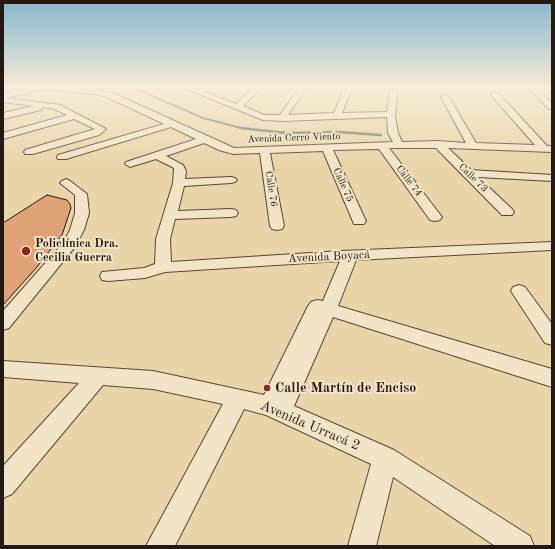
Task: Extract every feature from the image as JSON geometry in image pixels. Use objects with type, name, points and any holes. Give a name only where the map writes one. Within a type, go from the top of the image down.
[{"type":"street","points":[[29,152],[100,131],[101,129],[71,114]]},
{"type":"street","name":"Avenida Cerro Viento","points":[[149,114],[223,148],[233,151],[438,144],[548,149]]},
{"type":"street","points":[[256,114],[282,118],[392,114],[393,133],[399,145]]},
{"type":"street","points":[[282,118],[285,114]]},
{"type":"street","points":[[454,114],[472,145]]},
{"type":"street","points":[[513,114],[548,149]]},
{"type":"street","points":[[3,136],[75,116]]},
{"type":"street","points":[[62,157],[172,124]]},
{"type":"street","points":[[130,164],[205,139]]},
{"type":"street","name":"Calle 73","points":[[438,144],[508,212]]},
{"type":"street","name":"Calle 74","points":[[382,146],[435,217]]},
{"type":"street","name":"Calle 75","points":[[326,148],[359,221]]},
{"type":"street","name":"Calle 76","points":[[265,151],[277,226]]},
{"type":"street","points":[[156,155],[179,167],[179,183],[164,239],[163,267]]},
{"type":"street","points":[[468,173],[552,178]]},
{"type":"street","points":[[179,183],[231,180]]},
{"type":"street","points":[[3,323],[69,245],[77,230],[82,213],[81,194],[66,183]]},
{"type":"street","points":[[170,215],[231,213]]},
{"type":"street","name":"Avenida Boyacá","points":[[108,276],[145,273],[163,267],[552,246]]},
{"type":"street","points":[[276,409],[346,256]]},
{"type":"street","points":[[519,291],[552,338]]},
{"type":"street","points":[[323,307],[552,378]]},
{"type":"street","name":"Avenida Urracá 2","points":[[3,368],[153,380],[238,398],[276,409],[385,458],[520,546]]},
{"type":"street","points":[[3,485],[98,376]]},
{"type":"street","points":[[160,546],[238,398]]},
{"type":"street","points":[[362,546],[385,458]]},
{"type":"building","name":"Policlínica Dra. Cecilia Guerra","points":[[47,195],[67,200],[70,204],[71,208],[62,235],[37,267],[3,305],[3,223]]},
{"type":"waterway","points":[[193,114],[203,118],[241,128]]},
{"type":"waterway","points":[[241,128],[286,133],[339,132],[381,135]]},
{"type":"place","name":"Policlínica Dra. Cecilia Guerra","points":[[26,251]]},
{"type":"place","name":"Calle Martín de Enciso","points":[[267,388]]}]
